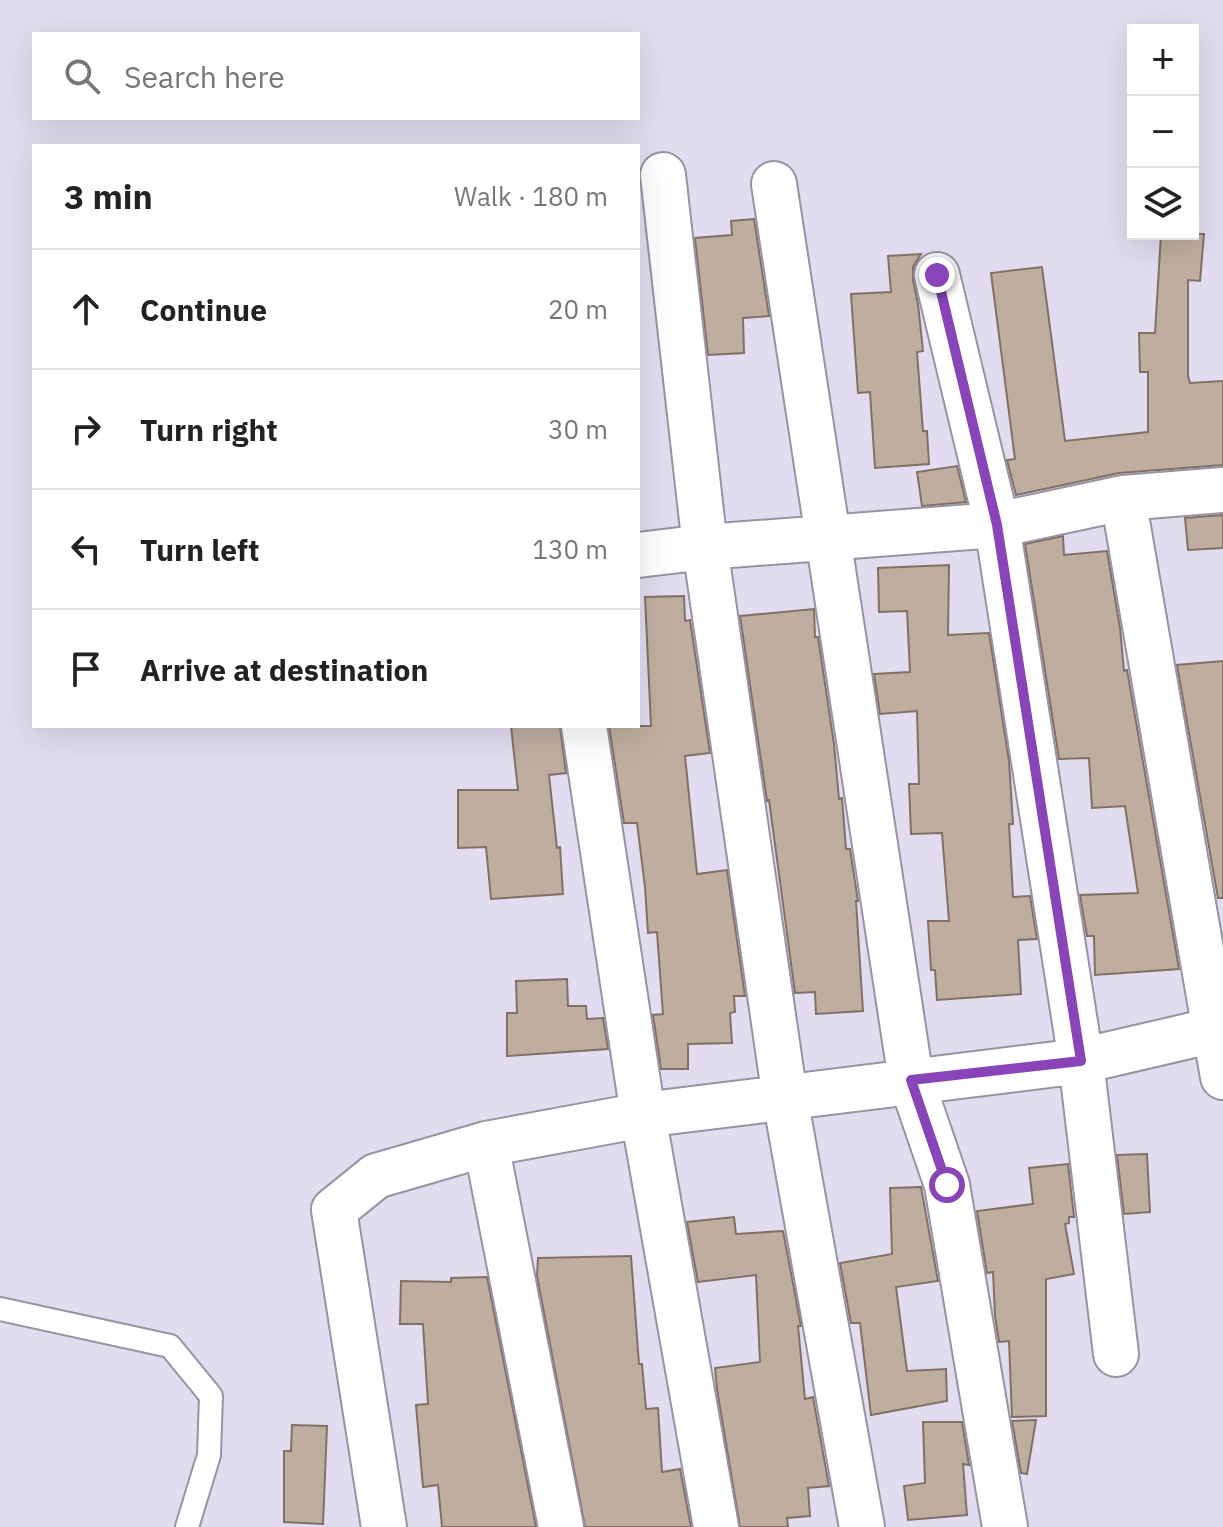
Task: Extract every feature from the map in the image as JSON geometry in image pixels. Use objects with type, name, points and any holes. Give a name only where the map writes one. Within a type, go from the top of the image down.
[{"type":"street","points":[[663,175],[705,547],[785,1098],[862,1527]]},
{"type":"street","points":[[774,184],[911,1080],[947,1185],[1005,1527]]},
{"type":"street","points":[[937,275],[997,525],[1081,1061],[1116,1354]]},
{"type":"street","points":[[640,555],[997,525],[1123,498],[1223,490]]},
{"type":"street","points":[[1123,498],[1219,1029],[1223,1077]]},
{"type":"street","points":[[584,728],[643,1115],[716,1527]]},
{"type":"street","points":[[384,1527],[334,1210],[376,1176],[486,1144],[643,1115],[1081,1061],[1219,1029]]},
{"type":"street","points":[[486,1144],[561,1527]]},
{"type":"lane","points":[[0,1309],[170,1346],[211,1396],[209,1455],[187,1527]]},
{"type":"building","points":[[754,219],[769,316],[743,318],[744,353],[708,355],[695,238],[732,235],[731,221]]},
{"type":"building","points":[[1199,234],[1204,234],[1200,281],[1188,280],[1188,376],[1190,383],[1223,381],[1223,465],[1119,473],[1016,495],[1007,460],[1015,459],[991,273],[1042,267],[1065,441],[1148,432],[1148,372],[1140,372],[1139,333],[1155,333],[1161,240],[1199,240]]},
{"type":"building","points":[[921,254],[913,267],[913,280],[923,351],[917,352],[923,431],[927,431],[929,464],[875,468],[870,392],[858,393],[851,294],[891,292],[888,256]]},
{"type":"building","points":[[957,466],[966,502],[922,506],[917,472]]},
{"type":"building","points":[[1223,515],[1223,548],[1188,550],[1185,518]]},
{"type":"building","points":[[1063,536],[1064,555],[1107,551],[1124,671],[1127,670],[1179,969],[1095,975],[1094,936],[1087,936],[1080,895],[1138,893],[1125,806],[1092,808],[1089,758],[1059,759],[1025,544]]},
{"type":"building","points":[[949,565],[948,635],[989,633],[1009,761],[1013,897],[1030,896],[1037,939],[1018,940],[1021,994],[937,1000],[935,970],[931,970],[928,921],[949,921],[942,833],[911,834],[909,784],[919,784],[917,711],[880,714],[874,674],[910,672],[907,611],[879,612],[878,568]]},
{"type":"building","points":[[684,596],[685,621],[690,620],[710,753],[685,756],[697,874],[727,870],[745,996],[734,996],[735,1012],[730,1013],[732,1043],[688,1044],[688,1069],[661,1069],[653,1015],[663,1014],[657,932],[648,933],[637,823],[624,823],[609,728],[651,726],[645,597]]},
{"type":"building","points":[[814,609],[815,637],[818,637],[834,744],[839,799],[842,798],[846,849],[850,849],[858,901],[863,1011],[816,1014],[815,992],[795,993],[740,616]]},
{"type":"building","points":[[1223,661],[1223,898],[1218,898],[1177,665]]},
{"type":"building","points":[[511,728],[560,728],[566,773],[549,775],[557,848],[560,847],[563,894],[491,899],[486,847],[458,848],[458,790],[518,790]]},
{"type":"building","points":[[567,979],[568,1006],[586,1006],[587,1019],[603,1018],[608,1049],[507,1056],[507,1013],[517,1013],[516,981]]},
{"type":"building","points":[[1147,1154],[1150,1212],[1124,1214],[1117,1155]]},
{"type":"building","points":[[1068,1164],[1074,1217],[1069,1217],[1069,1223],[1065,1224],[1074,1274],[1046,1279],[1046,1416],[1012,1417],[1009,1341],[999,1342],[993,1272],[987,1273],[977,1211],[1033,1204],[1029,1168]]},
{"type":"building","points":[[921,1187],[938,1281],[896,1287],[907,1371],[946,1369],[947,1401],[871,1415],[860,1323],[851,1323],[840,1263],[892,1254],[890,1188]]},
{"type":"building","points":[[734,1217],[736,1234],[783,1231],[801,1326],[798,1326],[805,1399],[813,1397],[829,1486],[808,1488],[810,1516],[787,1518],[788,1527],[740,1527],[715,1368],[760,1362],[756,1275],[698,1282],[687,1222]]},
{"type":"building","points":[[631,1256],[639,1364],[642,1364],[646,1409],[658,1408],[662,1472],[680,1469],[691,1527],[585,1527],[537,1276],[538,1258]]},
{"type":"building","points":[[487,1277],[536,1527],[442,1527],[438,1485],[423,1487],[416,1405],[428,1404],[423,1324],[400,1324],[401,1281],[451,1282],[451,1278]]},
{"type":"building","points":[[1036,1420],[1027,1474],[1021,1473],[1012,1421]]},
{"type":"building","points":[[923,1422],[962,1422],[969,1465],[963,1464],[967,1515],[908,1520],[904,1486],[925,1483]]},
{"type":"building","points":[[292,1425],[327,1426],[323,1524],[284,1522],[284,1451],[291,1451]]},
{"type":"route","points":[[937,275],[997,525],[1081,1061],[911,1080],[947,1185]]}]
